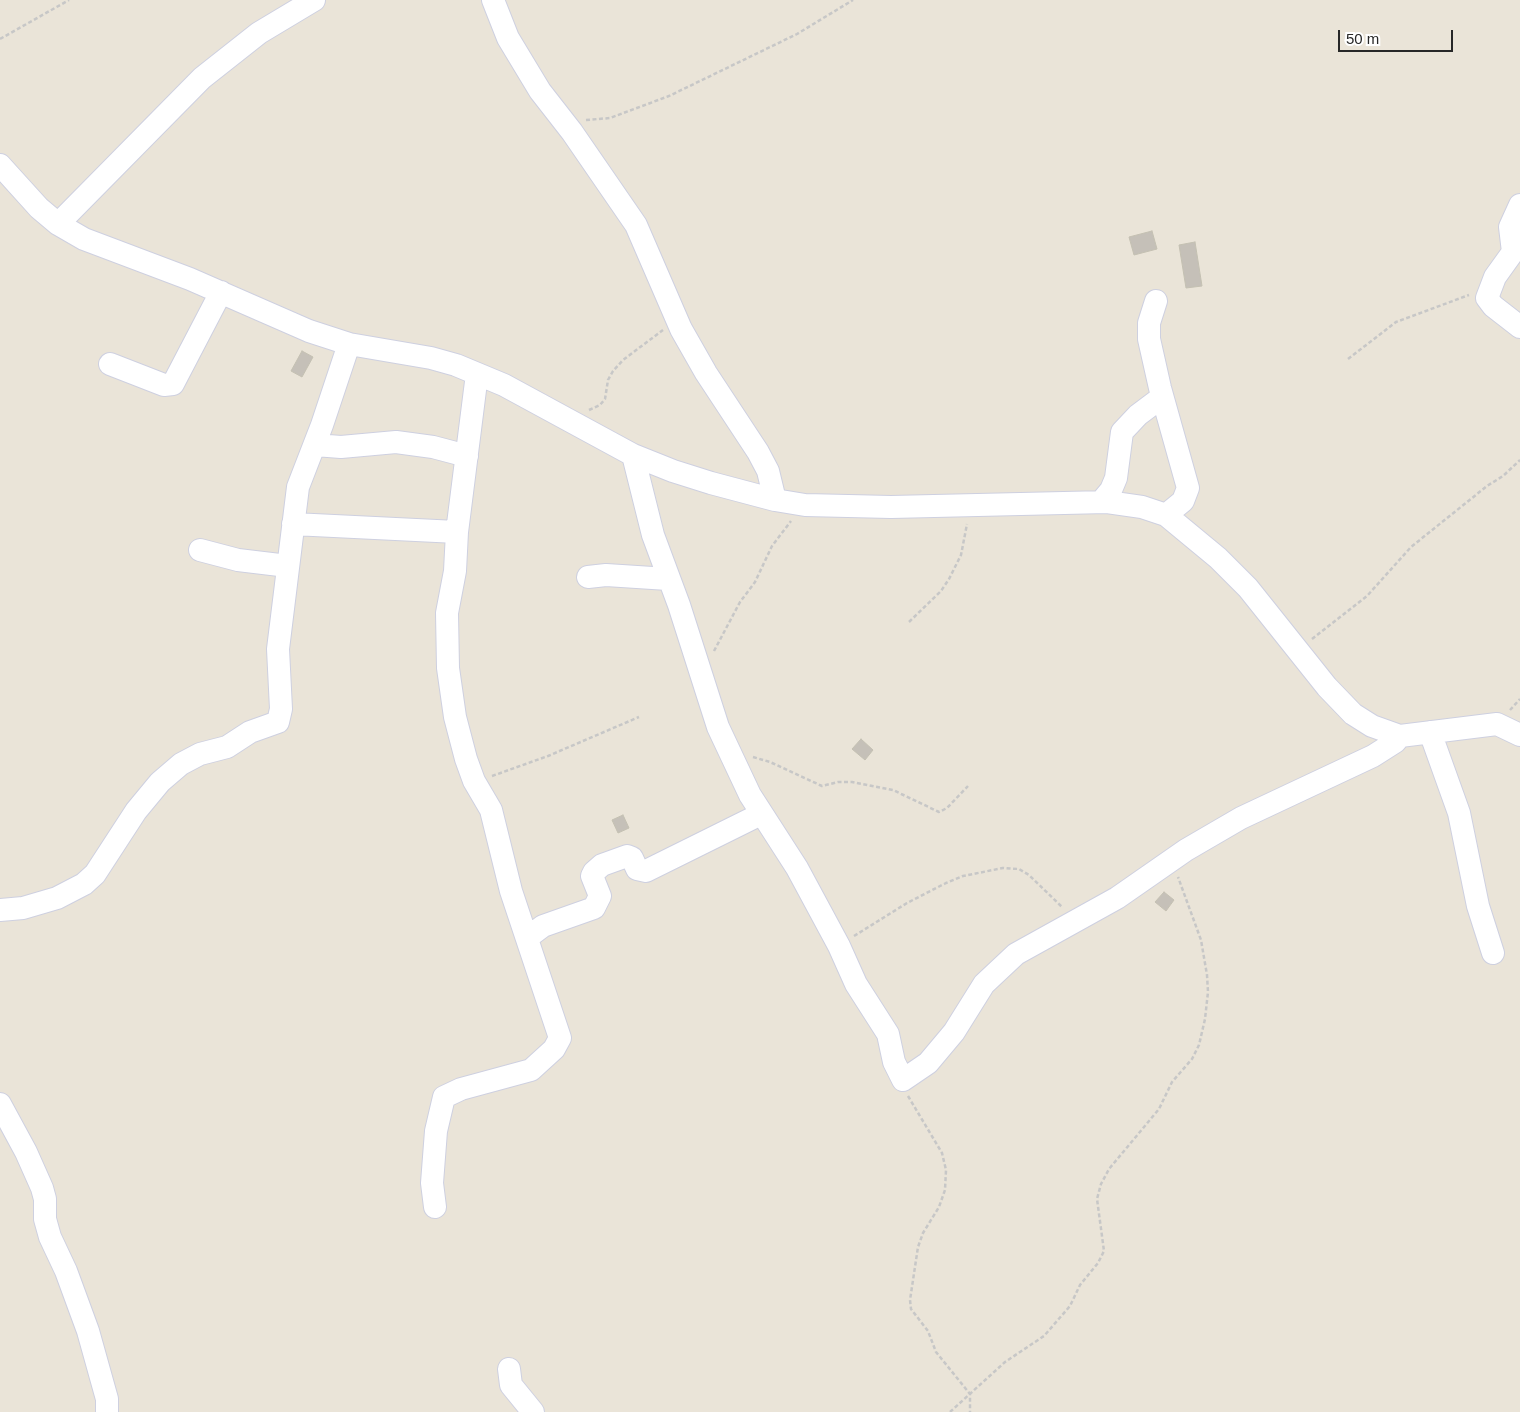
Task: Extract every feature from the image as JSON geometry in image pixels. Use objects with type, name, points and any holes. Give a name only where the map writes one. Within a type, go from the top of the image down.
[{"type":"street","points":[[58,224],[202,78],[259,33],[314,0]]},
{"type":"street","points":[[493,0],[508,38],[520,60],[636,225],[675,315],[706,373],[758,452],[770,478],[776,500]]},
{"type":"street","points":[[0,165],[17,186],[58,224],[84,239],[221,292],[308,331],[349,344],[430,358],[456,365],[504,385],[633,455],[673,472],[776,500],[805,505],[891,507],[1102,502],[1142,507],[1166,515],[1218,558],[1248,588],[1298,652],[1353,714],[1372,726],[1400,736],[1497,724],[1520,735]]},
{"type":"street","points":[[1520,205],[1510,227],[1513,252],[1487,292],[1488,301],[1520,327]]},
{"type":"street","points":[[110,364],[164,385],[173,384],[221,292]]},
{"type":"street","points":[[1156,301],[1149,323],[1149,339],[1162,398],[1188,488],[1183,501],[1166,515]]},
{"type":"street","points":[[0,910],[32,906],[57,898],[84,884],[95,874],[136,811],[160,782],[181,764],[200,754],[226,746],[250,732],[278,722],[281,709],[278,650],[298,487],[315,445],[349,344]]},
{"type":"street","points":[[434,1207],[432,1183],[435,1148],[438,1120],[444,1097],[461,1089],[531,1070],[559,1041],[557,1026],[511,891],[491,810],[485,796],[474,780],[455,716],[446,644],[447,613],[455,571],[457,532],[477,374]]},
{"type":"street","points":[[1102,502],[1111,490],[1116,478],[1122,432],[1138,415],[1162,398]]},
{"type":"street","points":[[315,445],[341,447],[396,442],[433,447],[467,456]]},
{"type":"street","points":[[633,455],[646,511],[668,579],[679,604],[718,727],[761,814],[797,868],[839,946],[856,984],[888,1034],[894,1062],[903,1080],[928,1063],[954,1032],[984,984],[1004,963],[1016,954],[1143,882],[1198,842],[1241,818],[1373,756],[1395,742],[1400,736]]},
{"type":"street","points":[[293,524],[363,528],[437,529],[457,532]]},
{"type":"street","points":[[200,550],[238,560],[288,566]]},
{"type":"street","points":[[588,577],[606,575],[668,579]]},
{"type":"street","points":[[1430,732],[1459,813],[1478,906],[1493,953]]},
{"type":"street","points":[[527,938],[543,926],[594,908],[600,896],[592,876],[602,864],[627,856],[632,858],[637,869],[646,871],[761,814]]},
{"type":"street","points":[[0,1104],[26,1152],[42,1188],[45,1199],[45,1218],[50,1237],[66,1271],[88,1331],[107,1399],[107,1412]]},
{"type":"street","points":[[509,1369],[512,1385],[533,1412]]},
{"type":"path","points":[[0,40],[69,0]]},
{"type":"path","points":[[564,122],[610,118],[669,96],[797,34],[853,0]]},
{"type":"path","points":[[1348,359],[1396,322],[1470,294],[1487,292]]},
{"type":"path","points":[[561,416],[592,409],[600,405],[605,399],[608,380],[613,371],[623,360],[658,334],[675,315]]},
{"type":"path","points":[[1298,652],[1326,626],[1367,596],[1410,547],[1487,486],[1503,476],[1520,460]]},
{"type":"path","points":[[714,651],[736,609],[755,582],[772,546],[805,505]]},
{"type":"path","points":[[909,622],[941,590],[949,579],[961,555],[971,506]]},
{"type":"path","points":[[474,780],[512,770],[639,717]]},
{"type":"path","points":[[729,751],[770,762],[822,786],[838,782],[852,782],[894,790],[938,812],[947,808],[968,786]]},
{"type":"path","points":[[950,1412],[1005,1362],[1044,1336],[1070,1306],[1080,1285],[1098,1263],[1104,1251],[1096,1199],[1101,1184],[1109,1169],[1159,1109],[1172,1082],[1192,1059],[1199,1045],[1208,992],[1203,952],[1190,906],[1170,863]]},
{"type":"path","points":[[839,946],[871,924],[962,876],[1009,867],[1030,874],[1076,921]]},
{"type":"path","points":[[903,1080],[907,1094],[942,1153],[946,1170],[945,1190],[939,1207],[923,1233],[918,1248],[910,1300],[911,1309],[928,1331],[936,1352],[970,1394],[970,1412]]},
{"type":"building","points":[[1152,231],[1157,249],[1134,255],[1129,237]]},
{"type":"building","points":[[1195,242],[1202,286],[1186,288],[1179,245]]},
{"type":"building","points":[[302,351],[313,357],[302,377],[291,371]]},
{"type":"building","points":[[861,739],[873,750],[865,760],[852,749]]},
{"type":"building","points":[[623,815],[629,828],[618,833],[612,820]]},
{"type":"building","points":[[1164,892],[1174,900],[1166,911],[1155,902]]}]
